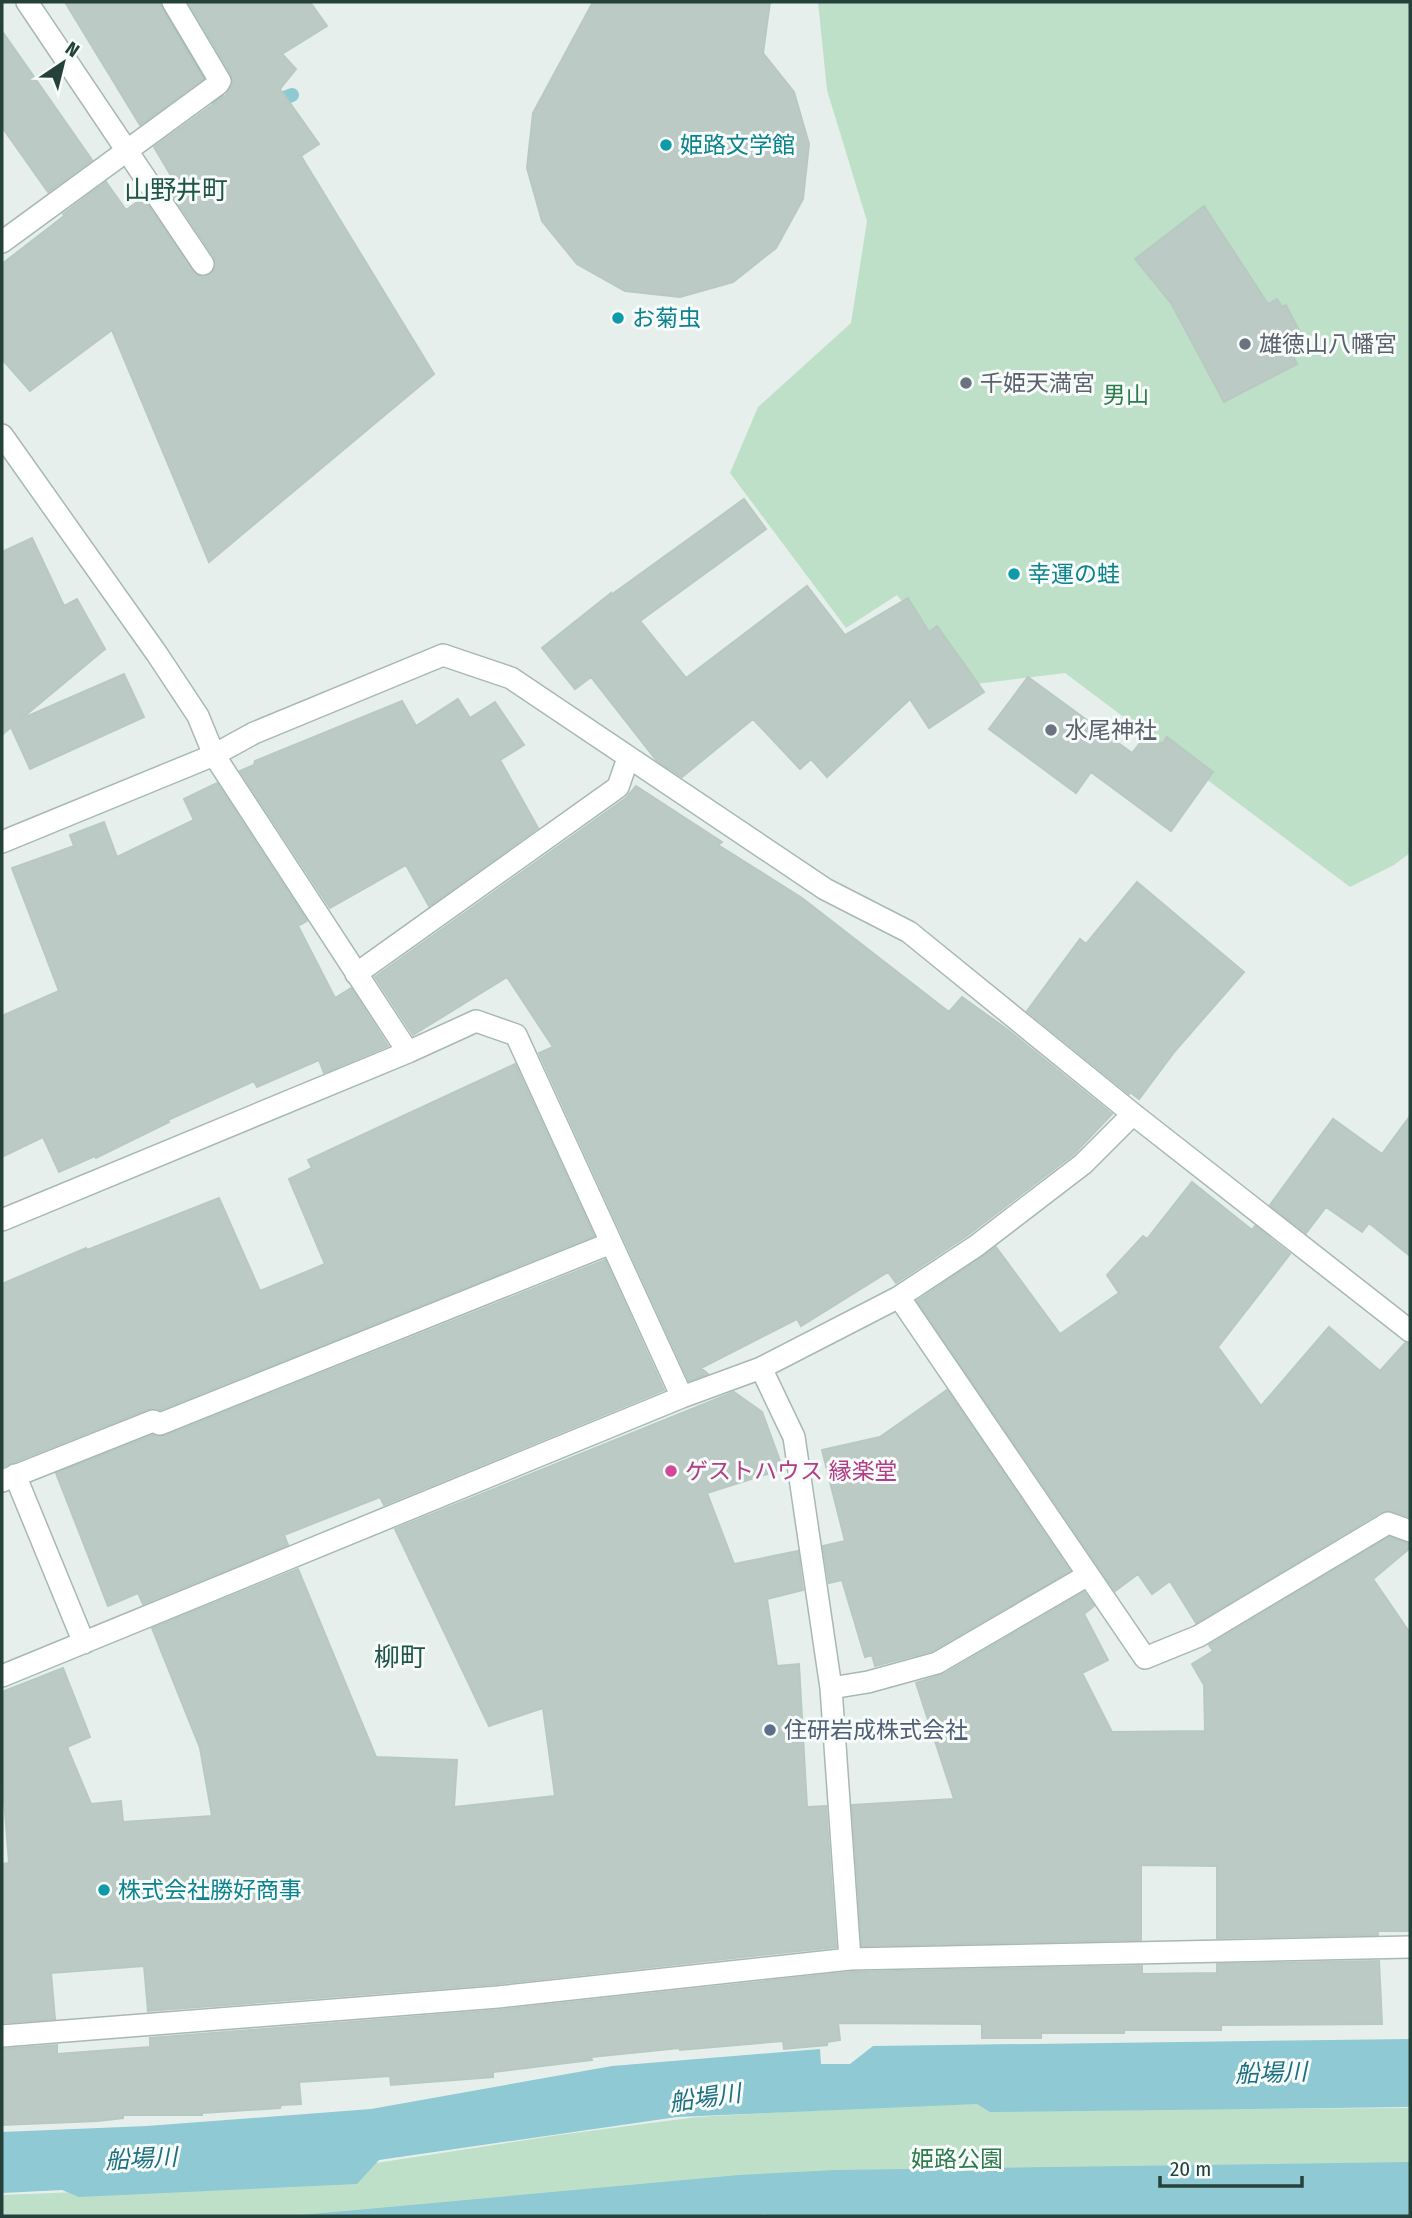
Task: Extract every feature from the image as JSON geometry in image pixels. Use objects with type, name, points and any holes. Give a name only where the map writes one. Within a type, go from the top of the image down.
[{"type":"street","points":[[27,2],[203,264]]},
{"type":"street","points":[[2,242],[220,81],[173,2]]},
{"type":"street","points":[[2,435],[198,716],[214,755],[408,1052]]},
{"type":"street","points":[[2,842],[214,755],[254,733],[443,655],[511,678],[825,889],[909,932],[1133,1114],[1410,1332]]},
{"type":"street","points":[[356,974],[618,787],[628,758]]},
{"type":"street","points":[[2,1220],[408,1052],[476,1021],[516,1035],[682,1397]]},
{"type":"street","points":[[2,1676],[682,1397],[761,1368],[899,1297],[976,1246],[1083,1164],[1133,1114]]},
{"type":"street","points":[[84,1643],[8,1478],[153,1421],[160,1424],[611,1243]]},
{"type":"street","points":[[899,1297],[1145,1658],[1199,1636],[1388,1523],[1410,1531]]},
{"type":"street","points":[[761,1368],[794,1437],[831,1688],[850,1959]]},
{"type":"street","points":[[831,1688],[868,1682],[937,1664],[1088,1575]]},
{"type":"street","points":[[2,2036],[498,1997],[850,1959],[1410,1947]]},
{"type":"green space","name":"男山","points":[[818,2],[1410,2],[1410,853],[1394,865],[1350,887],[1065,673],[968,685],[897,595],[846,628],[730,473],[758,407],[851,323],[867,221],[827,90]]},
{"type":"green space","name":"姫路公園","points":[[978,2101],[988,2110],[1410,2108],[1410,2216],[2,2216],[2,2195],[357,2181],[376,2163],[697,2117]]},
{"type":"water","name":"船場川","points":[[1410,2039],[1410,2107],[990,2112],[977,2104],[677,2117],[379,2160],[357,2184],[79,2197],[62,2190],[2,2193],[2,2132],[147,2126],[371,2109],[612,2066],[820,2049],[821,2064],[850,2064],[873,2046]]},
{"type":"water","points":[[1410,2162],[1410,2216],[290,2216],[739,2175],[836,2170]]},
{"type":"building","points":[[65,2],[160,2],[203,79],[140,125]]},
{"type":"building","points":[[188,2],[310,2],[327,26],[282,54],[296,69],[280,89],[319,144],[301,156],[434,374],[209,562],[112,330],[30,391],[2,359],[2,264],[106,182],[126,210],[143,198],[197,275],[205,277],[214,270],[214,257],[165,184],[173,179],[154,147],[226,95],[233,82],[231,74]]},
{"type":"building","points":[[593,2],[770,2],[763,53],[794,92],[809,144],[803,199],[776,248],[733,282],[680,297],[625,291],[577,264],[542,221],[527,168],[533,113]]},
{"type":"building","points":[[2,31],[92,160],[48,192],[2,127]]},
{"type":"building","points":[[1204,206],[1268,304],[1277,299],[1282,307],[1286,305],[1304,340],[1289,347],[1297,364],[1224,402],[1171,303],[1135,259]]},
{"type":"building","points":[[744,499],[766,529],[640,621],[686,678],[807,586],[845,635],[908,598],[929,632],[937,626],[984,692],[929,728],[910,699],[827,777],[811,759],[800,769],[753,719],[682,777],[657,761],[591,677],[575,689],[542,648],[611,593]]},
{"type":"building","points":[[32,538],[64,606],[77,599],[105,649],[21,719],[124,674],[144,717],[30,769],[11,727],[2,735],[2,552]]},
{"type":"building","points":[[1028,677],[1132,753],[1148,733],[1162,744],[1167,737],[1213,772],[1171,831],[1091,772],[1076,793],[989,729]]},
{"type":"building","points":[[458,699],[470,718],[495,702],[524,745],[500,760],[538,828],[429,906],[406,865],[330,908],[240,771],[254,765],[255,761],[402,701],[416,726]]},
{"type":"building","points":[[217,783],[307,921],[298,926],[335,998],[351,988],[388,1046],[324,1073],[319,1060],[257,1087],[254,1081],[168,1120],[169,1122],[96,1158],[95,1156],[59,1172],[43,1137],[2,1157],[2,1016],[59,991],[12,868],[74,846],[70,835],[104,822],[117,857],[194,820],[184,799]]},
{"type":"building","points":[[636,786],[722,842],[718,845],[802,898],[949,1012],[962,997],[1008,1030],[1112,1114],[1074,1154],[968,1235],[896,1283],[888,1272],[801,1326],[797,1319],[701,1368],[708,1374],[689,1381],[539,1053],[553,1047],[507,977],[413,1035],[375,977],[626,798]]},
{"type":"building","points":[[1137,882],[1244,972],[1175,1051],[1139,1099],[1130,1092],[1129,1094],[1027,1011],[1080,939],[1086,944]]},
{"type":"building","points":[[515,1064],[594,1236],[160,1410],[148,1409],[2,1467],[2,1284],[86,1248],[87,1250],[219,1198],[260,1291],[325,1264],[289,1179],[312,1168],[308,1160]]},
{"type":"building","points":[[1410,1116],[1410,1256],[1369,1223],[1362,1232],[1326,1207],[1306,1233],[1270,1205],[1333,1119],[1382,1154]]},
{"type":"building","points":[[1192,1182],[1252,1230],[1255,1226],[1290,1254],[1218,1347],[1261,1406],[1329,1327],[1380,1371],[1405,1343],[1410,1344],[1410,1517],[1392,1511],[1381,1512],[1196,1623],[1170,1581],[1152,1594],[1138,1574],[1115,1591],[917,1301],[996,1247],[1060,1334],[1119,1293],[1107,1275],[1143,1236],[1147,1239]]},
{"type":"building","points":[[605,1260],[664,1390],[384,1505],[380,1497],[284,1535],[288,1545],[143,1604],[138,1593],[108,1606],[56,1473],[153,1435],[165,1436]]},
{"type":"building","points":[[947,1390],[1070,1571],[932,1651],[875,1666],[872,1655],[865,1657],[842,1580],[829,1583],[823,1546],[845,1541],[822,1450],[880,1437]]},
{"type":"building","points":[[734,1392],[762,1412],[783,1469],[707,1493],[734,1564],[798,1551],[803,1590],[767,1599],[777,1666],[799,1664],[807,1807],[826,1806],[836,1947],[497,1984],[148,2011],[144,1966],[51,1973],[55,2019],[2,2023],[2,1864],[9,1863],[2,1774],[2,1692],[63,1668],[90,1737],[67,1747],[91,1804],[121,1801],[123,1822],[212,1816],[200,1748],[152,1628],[298,1569],[376,1757],[457,1760],[454,1807],[555,1796],[543,1708],[489,1726],[395,1529]]},
{"type":"building","points":[[1389,1537],[1410,1544],[1410,1548],[1373,1579],[1410,1633],[1410,1931],[1378,1931],[1378,1935],[1217,1938],[1217,1866],[1141,1865],[1141,1940],[862,1946],[852,1805],[954,1799],[916,1683],[944,1674],[1084,1592],[1094,1606],[1084,1614],[1108,1660],[1082,1673],[1112,1732],[1205,1731],[1204,1685],[1192,1664],[1213,1651],[1209,1645]]},
{"type":"building","points":[[1379,1961],[1382,2024],[1221,2025],[1221,2030],[1124,2030],[1124,2033],[1041,2033],[1041,2038],[982,2038],[982,2024],[838,2023],[840,2040],[827,2042],[827,2045],[784,2049],[783,2041],[680,2048],[591,2057],[592,2060],[493,2072],[493,2077],[391,2085],[390,2076],[299,2082],[301,2104],[281,2105],[280,2108],[202,2115],[123,2115],[123,2118],[98,2121],[2,2125],[2,2049],[57,2045],[57,2054],[150,2047],[150,2038],[499,2010],[851,1972],[1142,1966],[1142,1974],[1217,1973],[1217,1964]]},
{"type":"waterway","points":[[161,2],[227,115]]},
{"type":"waterway","points":[[269,104],[292,95]]},
{"type":"place","name":"姫路文学館","points":[[666,145]]},
{"type":"place","name":"お菊虫","points":[[618,318]]},
{"type":"place","name":"雄徳山八幡宮","points":[[1245,344]]},
{"type":"place","name":"千姫天満宮","points":[[966,383]]},
{"type":"place","name":"幸運の蛙","points":[[1014,574]]},
{"type":"place","name":"水尾神社","points":[[1051,730]]},
{"type":"place","name":"ゲストハウス 縁楽堂","points":[[671,1471]]},
{"type":"place","name":"住研岩成株式会社","points":[[770,1730]]},
{"type":"place","name":"株式会社勝好商事","points":[[104,1890]]},
{"type":"district","name":"山野井町","points":[[176,190]]},
{"type":"district","name":"柳町","points":[[400,1657]]}]
